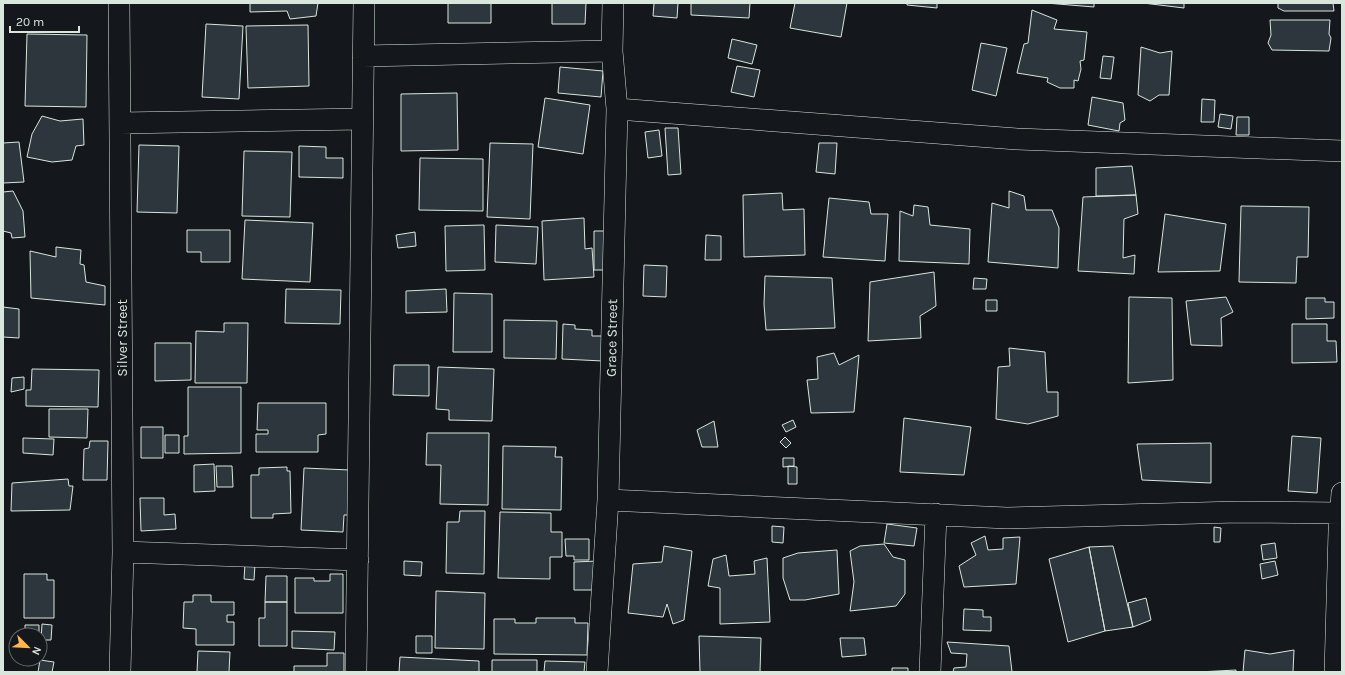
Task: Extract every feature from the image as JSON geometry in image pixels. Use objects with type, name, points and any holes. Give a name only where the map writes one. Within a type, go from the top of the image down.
[{"type":"street","name":"Silver Street","points":[[120,3],[123,552],[120,672]]},
{"type":"street","points":[[356,672],[364,3]]},
{"type":"street","name":"Grace Street","points":[[597,672],[608,500],[617,110],[612,51],[613,3]]},
{"type":"street","points":[[363,56],[612,51]]},
{"type":"street","points":[[617,110],[1017,139],[1342,151]]},
{"type":"street","points":[[120,123],[362,119]]},
{"type":"street","points":[[608,500],[1007,518],[1238,512],[1341,517],[1335,672]]},
{"type":"street","points":[[930,672],[936,514]]},
{"type":"street","points":[[123,552],[358,560]]},
{"type":"building","points":[[250,3],[318,3],[316,16],[290,19],[287,11],[250,12]]},
{"type":"building","points":[[448,3],[491,3],[491,23],[448,23]]},
{"type":"building","points":[[552,3],[586,3],[585,24],[552,24]]},
{"type":"building","points":[[654,3],[678,3],[677,18],[653,16]]},
{"type":"building","points":[[691,3],[750,3],[749,18],[691,15]]},
{"type":"building","points":[[795,3],[847,3],[841,37],[790,28]]},
{"type":"building","points":[[907,3],[937,3],[937,8],[907,5]]},
{"type":"building","points":[[1046,3],[1094,3],[1094,7]]},
{"type":"building","points":[[1143,3],[1184,3],[1184,8]]},
{"type":"building","points":[[1278,3],[1333,3],[1334,11],[1284,11],[1278,8]]},
{"type":"building","points":[[1032,10],[1057,20],[1054,29],[1087,32],[1084,60],[1080,61],[1081,69],[1078,81],[1074,80],[1074,88],[1060,88],[1047,82],[1048,78],[1017,73],[1024,44],[1028,43]]},
{"type":"building","points":[[1270,20],[1330,20],[1329,34],[1331,38],[1329,51],[1272,50],[1268,43],[1271,35]]},
{"type":"building","points":[[206,24],[243,26],[239,99],[202,97]]},
{"type":"building","points":[[308,25],[309,86],[248,88],[246,26]]},
{"type":"building","points":[[27,34],[87,35],[86,107],[25,106]]},
{"type":"building","points":[[732,39],[757,45],[752,64],[728,58]]},
{"type":"building","points":[[981,43],[1007,48],[996,96],[972,90]]},
{"type":"building","points":[[1141,47],[1160,53],[1172,51],[1169,95],[1159,95],[1150,101],[1138,95]]},
{"type":"building","points":[[1103,56],[1114,57],[1111,79],[1100,78]]},
{"type":"building","points":[[737,66],[760,70],[754,97],[731,92]]},
{"type":"building","points":[[560,67],[603,71],[601,97],[558,93]]},
{"type":"building","points":[[457,93],[458,150],[401,151],[401,94]]},
{"type":"building","points":[[1092,97],[1123,103],[1125,120],[1120,123],[1119,131],[1088,125]]},
{"type":"building","points":[[545,98],[590,105],[583,154],[538,147]]},
{"type":"building","points":[[1202,99],[1215,100],[1214,122],[1201,122]]},
{"type":"building","points":[[1220,114],[1233,116],[1231,129],[1218,127]]},
{"type":"building","points":[[42,116],[60,121],[83,119],[84,145],[76,146],[72,160],[52,162],[27,157],[32,134]]},
{"type":"building","points":[[1237,117],[1249,117],[1249,135],[1236,135]]},
{"type":"building","points":[[665,128],[678,128],[681,174],[668,175]]},
{"type":"building","points":[[659,130],[662,156],[648,158],[645,132]]},
{"type":"building","points":[[19,142],[24,182],[3,183],[3,143]]},
{"type":"building","points":[[490,143],[533,144],[530,219],[487,217]]},
{"type":"building","points":[[819,143],[837,143],[835,174],[816,172]]},
{"type":"building","points":[[139,145],[179,146],[177,213],[137,212]]},
{"type":"building","points":[[299,146],[326,147],[326,158],[343,158],[343,178],[299,177]]},
{"type":"building","points":[[244,151],[292,152],[290,217],[242,216]]},
{"type":"building","points":[[420,158],[483,159],[483,211],[419,210]]},
{"type":"building","points":[[1132,166],[1136,195],[1096,196],[1096,168]]},
{"type":"building","points":[[13,191],[23,211],[25,237],[12,238],[11,233],[3,231],[3,192]]},
{"type":"building","points":[[1009,191],[1024,196],[1026,210],[1052,210],[1059,228],[1058,268],[988,262],[992,203],[1009,208]]},
{"type":"building","points":[[782,193],[783,210],[804,209],[805,255],[744,257],[743,195]]},
{"type":"building","points":[[1136,195],[1138,214],[1124,219],[1123,258],[1135,255],[1134,274],[1078,271],[1083,197]]},
{"type":"building","points":[[829,198],[869,202],[871,214],[888,214],[885,261],[823,257]]},
{"type":"building","points":[[914,205],[928,207],[930,225],[970,229],[969,264],[899,261],[900,211],[913,216]]},
{"type":"building","points":[[1241,206],[1309,207],[1308,257],[1297,257],[1296,283],[1239,282]]},
{"type":"building","points":[[1165,214],[1226,224],[1220,271],[1158,272]]},
{"type":"building","points":[[584,218],[585,249],[592,248],[594,277],[544,280],[542,221]]},
{"type":"building","points":[[245,220],[313,223],[310,282],[242,279]]},
{"type":"building","points":[[484,225],[485,270],[446,271],[445,226]]},
{"type":"building","points":[[496,225],[538,227],[536,264],[495,262]]},
{"type":"building","points":[[187,230],[230,230],[230,262],[201,262],[201,252],[187,252]]},
{"type":"building","points":[[594,231],[611,231],[611,270],[594,270]]},
{"type":"building","points":[[415,232],[416,246],[398,248],[396,235]]},
{"type":"building","points":[[706,235],[721,236],[721,260],[705,260]]},
{"type":"building","points":[[56,247],[81,250],[80,264],[84,265],[86,282],[105,286],[105,305],[31,298],[30,251],[56,257]]},
{"type":"building","points":[[644,265],[667,266],[666,297],[643,296]]},
{"type":"building","points":[[934,272],[936,306],[920,316],[921,338],[868,341],[870,282]]},
{"type":"building","points":[[765,276],[832,278],[835,328],[766,330],[764,304]]},
{"type":"building","points":[[974,278],[987,279],[986,289],[973,289]]},
{"type":"building","points":[[286,289],[341,290],[340,324],[285,323]]},
{"type":"building","points":[[446,289],[447,312],[406,313],[406,291]]},
{"type":"building","points":[[454,293],[492,294],[492,352],[453,352]]},
{"type":"building","points":[[1129,297],[1172,298],[1173,380],[1128,383]]},
{"type":"building","points":[[1226,297],[1233,312],[1221,318],[1222,346],[1191,345],[1186,301]]},
{"type":"building","points":[[1306,298],[1325,298],[1325,302],[1334,302],[1334,318],[1306,319]]},
{"type":"building","points":[[986,300],[997,300],[997,311],[986,311]]},
{"type":"building","points":[[3,307],[19,309],[19,338],[3,337]]},
{"type":"building","points":[[504,320],[557,321],[556,359],[504,358]]},
{"type":"building","points":[[224,323],[248,323],[247,383],[195,383],[196,331],[224,332]]},
{"type":"building","points":[[563,324],[575,325],[575,329],[592,330],[592,336],[604,336],[603,361],[562,359]]},
{"type":"building","points":[[1292,324],[1327,324],[1327,341],[1336,341],[1337,362],[1292,363]]},
{"type":"building","points":[[155,343],[191,343],[191,380],[155,381]]},
{"type":"building","points":[[1009,348],[1045,352],[1047,392],[1058,392],[1058,416],[1028,424],[996,419],[998,367],[1010,366]]},
{"type":"building","points":[[834,353],[839,365],[859,355],[854,412],[811,413],[807,380],[818,379],[817,357]]},
{"type":"building","points":[[394,365],[429,365],[429,396],[393,395]]},
{"type":"building","points":[[438,367],[494,369],[492,421],[449,420],[449,410],[436,409]]},
{"type":"building","points":[[32,369],[99,370],[98,407],[26,406],[26,390],[31,390]]},
{"type":"building","points":[[24,377],[24,389],[11,392],[12,378]]},
{"type":"building","points":[[188,387],[241,387],[241,453],[184,454],[184,436],[188,436]]},
{"type":"building","points":[[258,403],[326,403],[326,434],[318,435],[318,452],[256,452],[256,434],[268,434],[268,430],[257,430]]},
{"type":"building","points":[[49,409],[88,409],[87,438],[49,437]]},
{"type":"building","points":[[904,418],[971,427],[964,475],[900,472]]},
{"type":"building","points":[[793,420],[796,427],[786,432],[782,425]]},
{"type":"building","points":[[714,421],[718,447],[702,447],[697,430]]},
{"type":"building","points":[[141,427],[163,427],[163,458],[141,458]]},
{"type":"building","points":[[427,433],[489,433],[488,505],[440,504],[441,465],[426,465]]},
{"type":"building","points":[[165,435],[179,435],[179,453],[165,453]]},
{"type":"building","points":[[1292,436],[1321,438],[1317,493],[1288,491]]},
{"type":"building","points":[[785,437],[791,443],[786,448],[780,442]]},
{"type":"building","points":[[23,438],[54,439],[53,455],[23,453]]},
{"type":"building","points":[[90,441],[108,441],[107,480],[83,480],[84,449],[89,448]]},
{"type":"building","points":[[1211,443],[1211,483],[1142,480],[1137,444]]},
{"type":"building","points":[[503,446],[556,447],[555,457],[562,457],[561,510],[502,509]]},
{"type":"building","points":[[783,458],[794,458],[794,466],[783,467]]},
{"type":"building","points":[[214,464],[215,491],[194,492],[194,465]]},
{"type":"building","points":[[216,466],[232,466],[233,487],[217,487]]},
{"type":"building","points":[[788,466],[797,467],[797,484],[788,484]]},
{"type":"building","points":[[287,467],[287,471],[290,471],[291,513],[273,514],[273,518],[251,518],[251,475],[259,475],[259,468]]},
{"type":"building","points":[[304,468],[350,470],[348,515],[344,515],[343,532],[301,530]]},
{"type":"building","points":[[68,479],[69,486],[73,486],[70,510],[11,511],[12,483]]},
{"type":"building","points":[[140,498],[164,498],[164,515],[175,514],[176,529],[141,531]]},
{"type":"building","points":[[460,511],[485,511],[484,574],[446,573],[447,522],[459,522]]},
{"type":"building","points":[[500,512],[551,513],[551,532],[562,532],[562,557],[550,557],[550,579],[498,578]]},
{"type":"building","points":[[887,524],[917,528],[914,546],[884,543]]},
{"type":"building","points":[[772,526],[784,527],[783,543],[772,542]]},
{"type":"building","points":[[1214,527],[1221,528],[1220,542],[1214,542]]},
{"type":"building","points":[[985,536],[988,550],[1003,549],[1003,538],[1020,537],[1016,584],[964,587],[959,566],[976,555],[971,543]]},
{"type":"building","points":[[565,539],[589,539],[589,560],[574,560],[574,556],[566,556]]},
{"type":"building","points":[[1275,543],[1277,558],[1263,560],[1261,545]]},
{"type":"building","points":[[884,544],[893,557],[905,560],[905,594],[896,606],[850,611],[854,582],[850,551],[860,546]]},
{"type":"building","points":[[664,546],[692,551],[684,620],[673,624],[667,604],[663,617],[628,613],[633,564],[662,562]]},
{"type":"building","points":[[1113,546],[1133,627],[1105,631],[1089,547]]},
{"type":"building","points":[[1089,547],[1105,631],[1068,642],[1049,559]]},
{"type":"building","points":[[837,550],[839,594],[805,600],[790,600],[783,578],[783,558],[798,553]]},
{"type":"building","points":[[726,555],[729,576],[755,574],[754,561],[767,558],[770,622],[720,624],[720,588],[708,586],[713,559]]},
{"type":"building","points":[[404,561],[422,562],[421,576],[404,575]]},
{"type":"building","points":[[598,561],[598,590],[574,590],[574,562]]},
{"type":"building","points":[[1275,561],[1278,575],[1262,579],[1260,564]]},
{"type":"building","points":[[245,564],[255,564],[254,580],[244,579]]},
{"type":"building","points":[[24,574],[47,574],[47,580],[54,580],[54,618],[24,618]]},
{"type":"building","points":[[330,574],[343,574],[343,613],[295,613],[295,578],[314,578],[314,581],[330,581]]},
{"type":"building","points":[[266,576],[287,576],[287,602],[265,602]]},
{"type":"building","points":[[436,591],[485,593],[484,649],[435,648]]},
{"type":"building","points":[[193,595],[211,595],[211,602],[234,602],[234,615],[227,615],[227,622],[234,622],[234,645],[196,645],[196,629],[183,628],[184,602],[193,602]]},
{"type":"building","points":[[1146,598],[1151,620],[1133,627],[1128,603]]},
{"type":"building","points":[[265,602],[287,602],[287,646],[259,646],[259,618],[265,618]]},
{"type":"building","points":[[964,609],[983,610],[983,617],[991,617],[991,631],[963,630]]},
{"type":"building","points":[[536,618],[575,618],[575,623],[588,623],[587,655],[494,654],[494,619],[515,619],[515,623],[536,623]]},
{"type":"building","points":[[42,624],[52,625],[51,640],[48,640],[48,627],[42,627]]},
{"type":"building","points":[[25,625],[39,625],[39,627],[25,627]]},
{"type":"building","points":[[292,631],[335,632],[334,650],[292,648]]},
{"type":"building","points":[[416,636],[432,636],[432,653],[416,653]]},
{"type":"building","points":[[699,636],[761,638],[760,672],[700,672]]},
{"type":"building","points":[[840,638],[864,638],[866,655],[842,657]]},
{"type":"building","points":[[947,642],[1009,646],[1012,672],[953,672],[954,668],[966,667],[967,654],[951,653]]},
{"type":"building","points":[[1245,650],[1270,654],[1294,650],[1293,672],[1243,672]]},
{"type":"building","points":[[198,651],[230,652],[229,672],[197,672]]},
{"type":"building","points":[[327,653],[344,653],[344,672],[294,672],[294,666],[327,666]]},
{"type":"building","points":[[400,657],[479,661],[479,672],[399,672]]},
{"type":"building","points":[[492,660],[537,660],[537,672],[492,672]]},
{"type":"building","points":[[48,661],[54,662],[52,672],[38,672],[39,667],[48,667]]},
{"type":"building","points":[[545,661],[585,662],[584,672],[544,672]]},
{"type":"building","points":[[892,668],[908,668],[908,672],[892,672]]},
{"type":"building","points":[[1236,670],[1236,672],[1198,672]]}]
